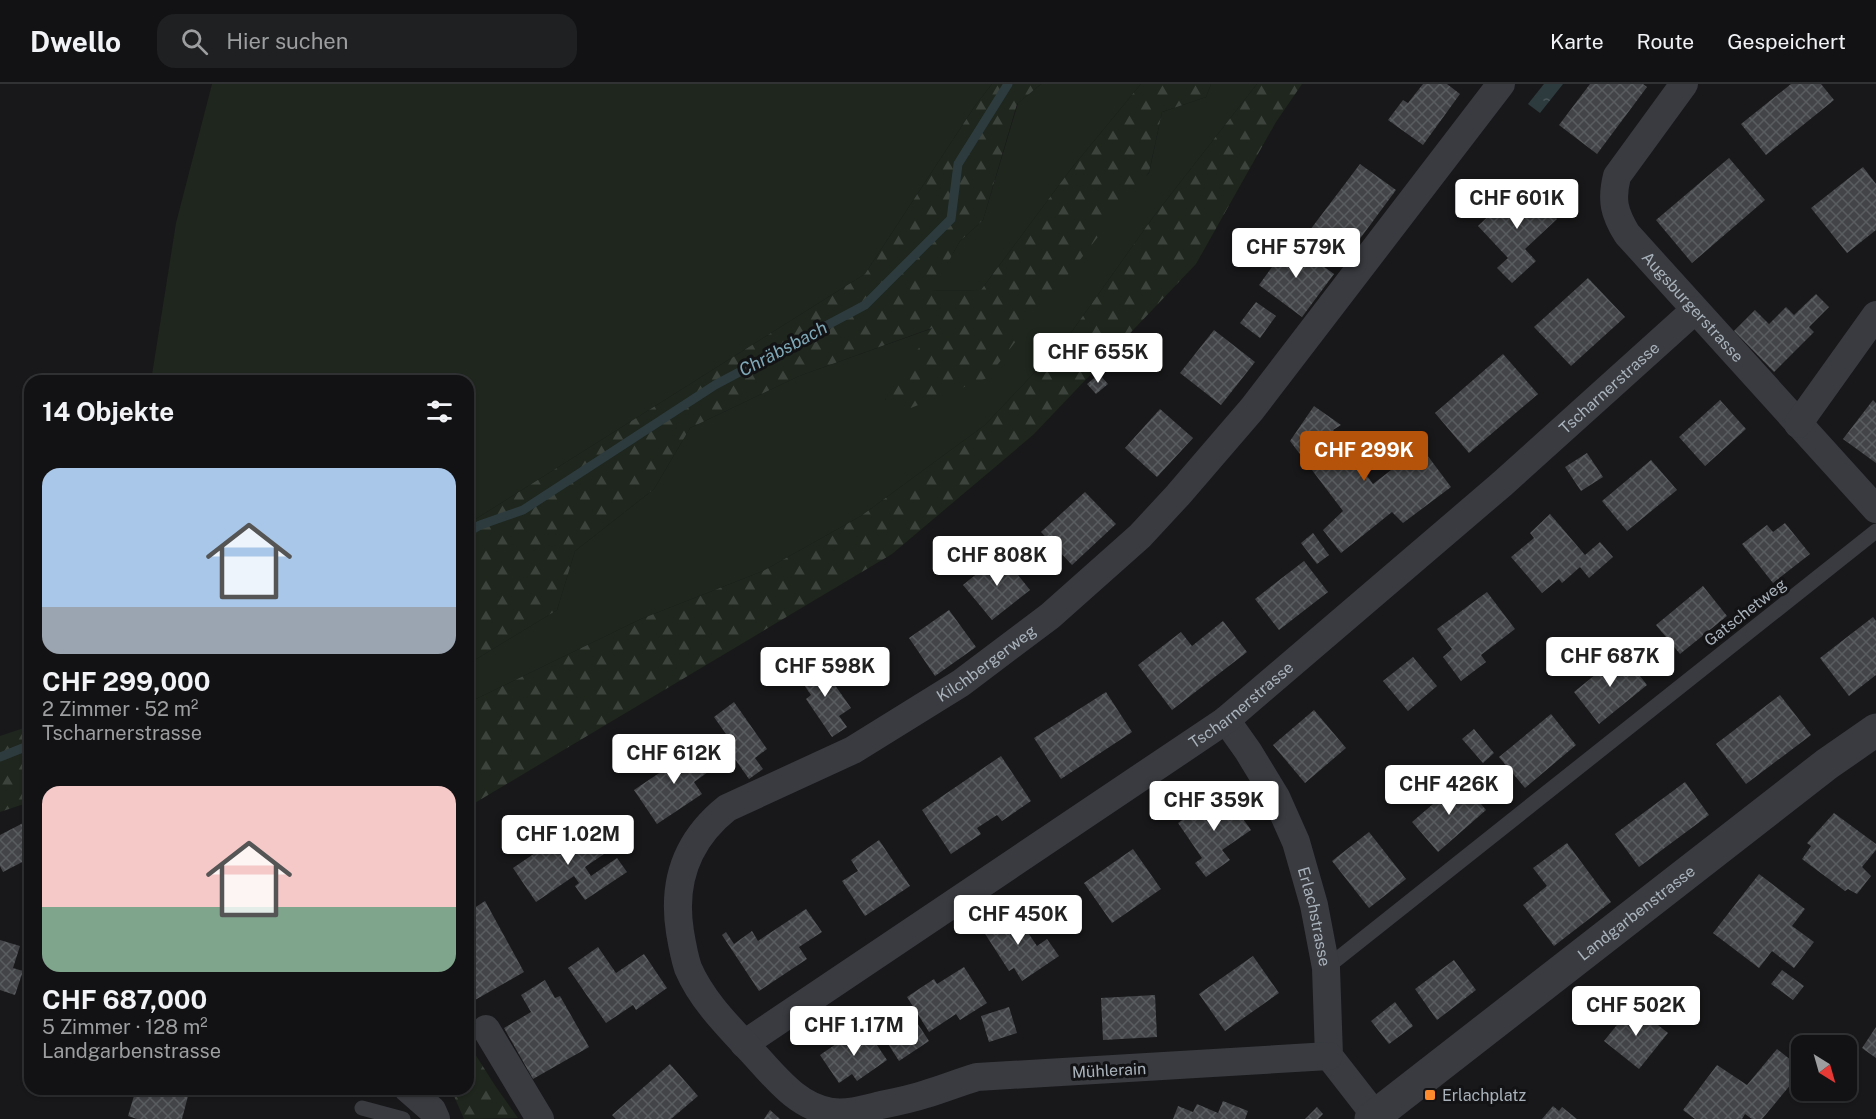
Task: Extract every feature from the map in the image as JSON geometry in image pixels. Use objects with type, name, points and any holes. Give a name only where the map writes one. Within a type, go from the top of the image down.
[{"type":"street","name":"Kilchbergerweg","points":[[926,1094],[855,1112],[818,1109],[798,1099],[744,1044],[700,989],[688,968],[683,952],[677,899],[681,872],[699,836],[712,819],[727,808],[853,750],[961,683],[1050,616],[1140,536],[1186,487],[1252,409],[1501,84]]},
{"type":"street","name":"Augsburgerstrasse","points":[[1684,84],[1617,176],[1613,191],[1618,220],[1627,234],[1876,509]]},
{"type":"street","name":"Tscharnerstrasse","points":[[744,1044],[1226,720],[1503,484],[1695,310]]},
{"type":"street","points":[[1798,424],[1876,315]]},
{"type":"street","name":"Erlachstrasse","points":[[1226,720],[1276,797],[1296,842],[1314,905],[1326,968],[1329,1056]]},
{"type":"street","name":"Landgarbenstrasse","points":[[1373,1117],[1827,764],[1876,730]]},
{"type":"street","points":[[486,1029],[540,1119]]},
{"type":"street","points":[[1329,1056],[1373,1117]]},
{"type":"street","name":"Mühlerain","points":[[903,1119],[926,1094],[977,1077],[1329,1056]]},
{"type":"street","points":[[415,1095],[432,1110],[436,1119]]},
{"type":"lane","name":"Gatschetweg","points":[[1326,968],[1876,531]]},
{"type":"lane","points":[[362,1108],[403,1119]]},
{"type":"green space","points":[[212,84],[992,84],[975,106],[865,274],[474,520],[474,375],[152,375],[176,223]]},
{"type":"green space","points":[[992,84],[1041,84],[1017,104],[983,220],[960,241],[932,291],[981,290],[1071,169],[1141,84],[1211,84],[1206,97],[1162,112],[1149,172],[987,378],[903,411],[885,399],[932,328],[799,376],[690,428],[654,489],[575,551],[557,610],[474,660],[474,520],[865,274],[975,106]]},
{"type":"green space","points":[[1041,84],[1141,84],[1071,169],[981,290],[931,291],[960,241],[983,220],[1018,103]]},
{"type":"green space","points":[[1211,84],[1257,84],[1154,216],[1068,337],[985,425],[861,516],[763,571],[641,619],[474,700],[474,660],[557,610],[575,551],[654,489],[690,428],[799,376],[933,328],[885,400],[1149,173],[1162,112],[1206,97]]},
{"type":"green space","points":[[1257,84],[1302,84],[1276,122],[1196,264],[1033,435],[892,554],[474,803],[474,700],[641,619],[763,571],[861,516],[985,425],[1068,337],[1154,216]]},
{"type":"green space","points":[[24,728],[24,804],[0,812],[0,736]]},
{"type":"green space","points":[[474,1052],[518,1118],[464,1119],[454,1095],[474,1095]]},
{"type":"water","points":[[1544,84],[1563,84],[1540,113],[1528,104]]},
{"type":"building","points":[[1423,84],[1447,84],[1460,94],[1423,145],[1388,120],[1403,100],[1408,103]]},
{"type":"building","points":[[1590,84],[1643,84],[1647,87],[1597,154],[1559,125]]},
{"type":"building","points":[[1791,84],[1821,84],[1834,100],[1766,155],[1741,124]]},
{"type":"building","points":[[1729,158],[1765,200],[1692,263],[1656,220]]},
{"type":"building","points":[[1360,164],[1396,190],[1356,244],[1346,237],[1336,250],[1310,230]]},
{"type":"building","points":[[1863,167],[1876,184],[1876,230],[1847,253],[1811,208]]},
{"type":"building","points":[[1523,183],[1557,219],[1525,249],[1536,261],[1512,283],[1497,268],[1508,258],[1478,226]]},
{"type":"building","points":[[1290,242],[1334,274],[1302,317],[1259,285]]},
{"type":"building","points":[[1588,278],[1625,317],[1571,366],[1534,327]]},
{"type":"building","points":[[1816,294],[1829,307],[1809,327],[1814,332],[1774,372],[1734,331],[1755,310],[1769,324],[1786,307],[1794,315]]},
{"type":"building","points":[[1256,302],[1276,316],[1260,338],[1240,323]]},
{"type":"building","points":[[1214,330],[1255,362],[1221,405],[1180,373]]},
{"type":"building","points":[[1503,354],[1538,394],[1469,453],[1435,413]]},
{"type":"building","points":[[1099,374],[1108,384],[1096,394],[1087,384]]},
{"type":"building","points":[[1720,400],[1746,429],[1705,466],[1679,437]]},
{"type":"building","points":[[1873,400],[1876,403],[1876,463],[1843,439]]},
{"type":"building","points":[[1314,406],[1341,425],[1333,430],[1373,484],[1421,447],[1451,487],[1403,523],[1392,512],[1341,553],[1323,530],[1343,511],[1290,441]]},
{"type":"building","points":[[1160,409],[1193,438],[1157,477],[1125,448]]},
{"type":"building","points":[[1587,453],[1603,477],[1581,491],[1565,467]]},
{"type":"building","points":[[1651,460],[1677,490],[1627,531],[1602,501]]},
{"type":"building","points":[[1085,492],[1116,524],[1072,565],[1041,532]]},
{"type":"building","points":[[1550,514],[1585,555],[1600,542],[1613,557],[1589,578],[1580,567],[1562,583],[1559,579],[1542,593],[1511,557],[1534,538],[1530,533]]},
{"type":"building","points":[[1785,523],[1810,554],[1773,583],[1742,544],[1767,525],[1773,532]]},
{"type":"building","points":[[1313,533],[1329,555],[1317,564],[1301,543]]},
{"type":"building","points":[[1001,554],[1030,590],[992,620],[963,585]]},
{"type":"building","points":[[1304,561],[1328,592],[1279,630],[1255,599]]},
{"type":"building","points":[[1703,586],[1727,616],[1680,654],[1656,625]]},
{"type":"building","points":[[1487,592],[1515,629],[1481,655],[1486,662],[1461,681],[1443,657],[1452,649],[1437,629]]},
{"type":"building","points":[[949,610],[976,647],[935,676],[909,638]]},
{"type":"building","points":[[1873,617],[1876,621],[1876,675],[1849,696],[1820,658]]},
{"type":"building","points":[[1223,621],[1247,652],[1172,710],[1138,665],[1181,632],[1192,646]]},
{"type":"building","points":[[1622,653],[1647,685],[1599,724],[1574,692]]},
{"type":"building","points":[[1413,657],[1437,686],[1408,711],[1383,681]]},
{"type":"building","points":[[818,661],[851,708],[839,716],[847,727],[832,737],[806,699],[811,695],[797,675]]},
{"type":"building","points":[[1106,692],[1132,732],[1061,779],[1034,738]]},
{"type":"building","points":[[1780,695],[1811,735],[1746,784],[1716,744]]},
{"type":"building","points":[[734,702],[767,749],[755,758],[763,769],[749,779],[722,741],[728,737],[714,717]]},
{"type":"building","points":[[1314,710],[1346,748],[1305,783],[1273,745]]},
{"type":"building","points":[[1551,714],[1576,745],[1525,788],[1499,757]]},
{"type":"building","points":[[1474,729],[1494,753],[1483,763],[1462,739]]},
{"type":"building","points":[[693,743],[711,770],[694,782],[702,794],[657,824],[634,790],[677,761],[673,756]]},
{"type":"building","points":[[1001,756],[1031,801],[1002,821],[997,815],[977,828],[981,834],[951,854],[922,810]]},
{"type":"building","points":[[1461,780],[1486,810],[1438,852],[1412,822]]},
{"type":"building","points":[[1685,782],[1709,815],[1639,867],[1615,834]]},
{"type":"building","points":[[1223,791],[1251,830],[1222,850],[1230,860],[1206,877],[1195,863],[1202,858],[1178,823]]},
{"type":"building","points":[[1834,813],[1876,844],[1876,850],[1862,867],[1871,876],[1857,894],[1848,889],[1845,891],[1802,859],[1811,846],[1807,843]]},
{"type":"building","points":[[24,823],[24,861],[3,872],[0,866],[0,835]]},
{"type":"building","points":[[589,825],[607,852],[585,867],[591,876],[617,858],[627,872],[585,900],[575,886],[579,883],[574,876],[536,902],[513,868],[563,834],[567,841]]},
{"type":"building","points":[[1369,832],[1406,879],[1369,908],[1332,861]]},
{"type":"building","points":[[879,840],[910,886],[865,916],[842,881],[858,871],[851,860]]},
{"type":"building","points":[[1567,843],[1611,902],[1554,946],[1523,905],[1547,886],[1533,868]]},
{"type":"building","points":[[1133,849],[1161,889],[1112,923],[1084,883]]},
{"type":"building","points":[[1759,874],[1805,909],[1792,926],[1814,942],[1794,968],[1772,951],[1759,968],[1713,933]]},
{"type":"building","points":[[485,901],[524,972],[474,1001],[474,908]]},
{"type":"building","points":[[806,909],[822,932],[799,947],[807,959],[759,991],[722,935],[726,932],[734,944],[752,931],[758,941]]},
{"type":"building","points":[[1012,909],[1037,946],[1047,939],[1059,956],[1022,981],[1014,968],[1009,971],[982,929]]},
{"type":"building","points":[[0,940],[20,946],[13,968],[23,971],[15,995],[0,990]]},
{"type":"building","points":[[598,947],[616,973],[644,954],[667,988],[636,1010],[633,1005],[606,1023],[568,968]]},
{"type":"building","points":[[1253,956],[1279,993],[1225,1031],[1199,994]]},
{"type":"building","points":[[1454,960],[1476,990],[1437,1020],[1415,989]]},
{"type":"building","points":[[964,967],[987,1003],[960,1020],[956,1014],[929,1032],[907,997],[934,979],[937,984]]},
{"type":"building","points":[[1782,970],[1804,986],[1793,1000],[1771,984]]},
{"type":"building","points":[[545,980],[555,998],[560,996],[589,1047],[533,1079],[504,1028],[531,1012],[521,995]]},
{"type":"building","points":[[1155,995],[1157,1037],[1103,1040],[1101,998]]},
{"type":"building","points":[[1395,1002],[1413,1026],[1389,1044],[1371,1021]]},
{"type":"building","points":[[1633,1005],[1668,1033],[1639,1069],[1604,1041]]},
{"type":"building","points":[[1009,1007],[1017,1033],[989,1042],[981,1016]]},
{"type":"building","points":[[912,1015],[929,1041],[899,1061],[881,1033]]},
{"type":"building","points":[[1876,1027],[1876,1058],[1862,1048]]},
{"type":"building","points":[[866,1029],[887,1060],[857,1081],[852,1074],[839,1083],[820,1055],[849,1035],[852,1039]]},
{"type":"building","points":[[1777,1049],[1791,1060],[1791,1084],[1762,1119],[1752,1119],[1745,1114],[1742,1119],[1695,1119],[1683,1110],[1717,1065],[1747,1085]]},
{"type":"building","points":[[670,1064],[698,1096],[671,1119],[616,1119],[612,1115]]},
{"type":"building","points":[[134,1095],[188,1096],[182,1119],[137,1119],[128,1116]]},
{"type":"building","points":[[1223,1101],[1248,1111],[1245,1119],[1173,1119],[1178,1106],[1193,1112],[1197,1104],[1218,1113]]},
{"type":"building","points":[[1553,1106],[1559,1111],[1562,1107],[1577,1119],[1542,1119]]},
{"type":"building","points":[[1317,1107],[1323,1114],[1318,1119],[1305,1119]]},
{"type":"building","points":[[770,1110],[780,1119],[764,1119]]},
{"type":"waterway","name":"Chräbsbach","points":[[474,528],[523,510],[715,385],[865,305],[951,219],[958,164],[1008,84]]},
{"type":"waterway","name":"Chräbsbach","points":[[0,757],[24,747]]},
{"type":"place","name":"Erlachplatz","points":[[1430,1095]]}]
